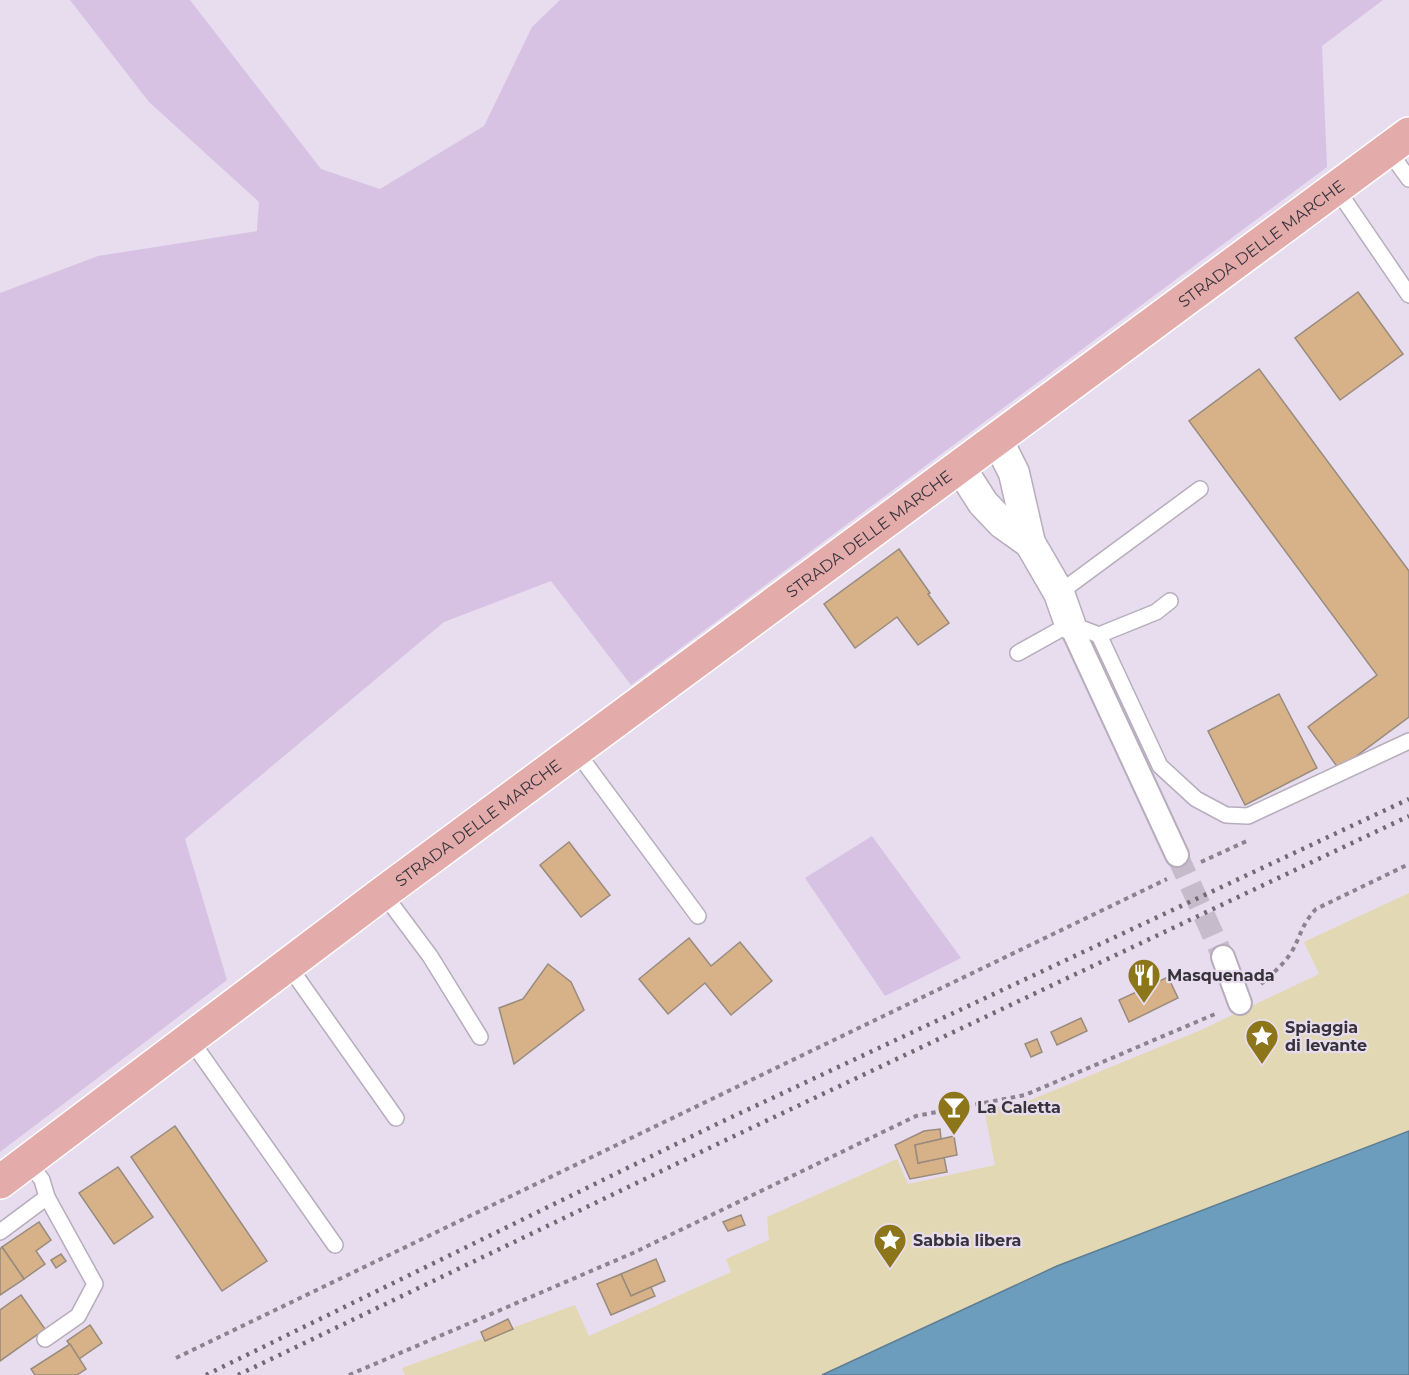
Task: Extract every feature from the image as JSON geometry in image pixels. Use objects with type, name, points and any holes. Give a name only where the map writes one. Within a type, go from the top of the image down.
[{"type":"main road","name":"STRADA DELLE MARCHE","points":[[0,1182],[383,893],[1398,142]]},
{"type":"street","name":"STRADA DELLE MARCHE","points":[[997,439],[1014,473],[1030,543],[1059,593],[1070,624],[1177,855]]},
{"type":"street","name":"STRADA DELLE MARCHE","points":[[960,466],[983,503],[1002,523],[1030,543]]},
{"type":"street","points":[[1223,957],[1240,1003]]},
{"type":"lane","points":[[1398,142],[1409,179]]},
{"type":"lane","points":[[1336,188],[1409,295]]},
{"type":"lane","points":[[1059,593],[1200,489]]},
{"type":"lane","points":[[1018,652],[1070,624],[1099,635],[1156,612],[1170,602]]},
{"type":"lane","points":[[1099,635],[1160,766],[1196,799],[1226,815],[1248,816],[1409,741]]},
{"type":"lane","points":[[576,751],[698,916]]},
{"type":"lane","points":[[383,893],[430,956],[480,1037]]},
{"type":"lane","points":[[288,965],[396,1118]]},
{"type":"lane","points":[[190,1039],[335,1245]]},
{"type":"lane","points":[[28,1161],[42,1180],[47,1197],[95,1284],[78,1316],[45,1339]]},
{"type":"lane","points":[[0,1232],[47,1197]]},
{"type":"path","points":[[349,1375],[633,1253],[916,1116],[1025,1095],[1240,1003],[1281,966],[1291,953],[1305,921],[1316,909],[1409,864]]},
{"type":"path","points":[[176,1358],[1166,879]]},
{"type":"shaded area","points":[[70,0],[190,0],[321,169],[380,189],[484,126],[532,27],[560,0],[1383,0],[1322,46],[1327,167],[631,685],[551,581],[444,622],[185,839],[227,980],[0,1152],[0,293],[98,256],[257,231],[259,202],[149,102]]},
{"type":"shaded area","points":[[872,836],[961,958],[885,996],[805,878]]},
{"type":"sand","points":[[1409,893],[1409,1131],[1057,1266],[822,1375],[405,1375],[402,1368],[575,1305],[589,1336],[731,1272],[726,1259],[769,1240],[767,1217],[897,1159],[908,1184],[995,1165],[984,1109],[1028,1101],[1201,1030],[1319,974],[1304,942]]},
{"type":"water","points":[[1409,1131],[1409,1375],[822,1375],[1057,1266]]},
{"type":"building","points":[[1358,292],[1403,354],[1340,400],[1295,338]]},
{"type":"building","points":[[1259,369],[1409,571],[1409,717],[1339,769],[1308,727],[1377,675],[1189,421]]},
{"type":"building","points":[[899,549],[949,623],[918,645],[897,617],[855,648],[824,604]]},
{"type":"building","points":[[1279,694],[1317,768],[1245,805],[1208,731]]},
{"type":"building","points":[[569,842],[610,895],[581,917],[540,865]]},
{"type":"building","points":[[689,938],[711,966],[740,942],[772,981],[731,1015],[705,983],[668,1014],[639,979]]},
{"type":"building","points":[[548,964],[571,982],[584,1010],[514,1064],[499,1008],[523,999]]},
{"type":"building","points":[[1168,977],[1178,998],[1129,1022],[1119,1000]]},
{"type":"building","points":[[1081,1018],[1087,1031],[1057,1045],[1051,1032]]},
{"type":"building","points":[[1037,1039],[1042,1052],[1031,1057],[1025,1044]]},
{"type":"building","points":[[175,1126],[267,1261],[222,1291],[131,1157]]},
{"type":"building","points":[[940,1129],[941,1139],[915,1145],[918,1163],[944,1157],[947,1172],[910,1179],[895,1145],[924,1131]]},
{"type":"building","points":[[954,1136],[957,1155],[918,1163],[915,1145]]},
{"type":"building","points":[[118,1167],[153,1217],[114,1244],[79,1193]]},
{"type":"building","points":[[741,1215],[745,1225],[728,1231],[723,1222]]},
{"type":"building","points":[[39,1222],[51,1240],[36,1251],[45,1264],[24,1279],[2,1247]]},
{"type":"building","points":[[2,1247],[24,1279],[0,1295],[0,1249]]},
{"type":"building","points":[[61,1254],[66,1261],[56,1268],[51,1260]]},
{"type":"building","points":[[656,1259],[665,1281],[631,1296],[621,1274]]},
{"type":"building","points":[[621,1274],[631,1296],[651,1287],[655,1296],[611,1315],[597,1284]]},
{"type":"building","points":[[21,1295],[45,1329],[0,1361],[0,1310]]},
{"type":"building","points":[[508,1319],[513,1329],[485,1341],[481,1332]]},
{"type":"building","points":[[90,1325],[102,1343],[79,1359],[67,1341]]},
{"type":"building","points":[[70,1344],[86,1369],[77,1375],[35,1375],[31,1369]]},
{"type":"tunnel","points":[[1177,855],[1223,957]]},
{"type":"railway","points":[[206,1375],[717,1124],[1409,799]]},
{"type":"railway","points":[[238,1375],[728,1139],[1409,816]]},
{"type":"place","name":"Masquenada","points":[[1144,1004]]},
{"type":"place","name":"Spiaggia di levante","points":[[1262,1065]]},
{"type":"place","name":"La Caletta","points":[[954,1136]]},
{"type":"place","name":"Sabbia libera","points":[[890,1269]]}]
